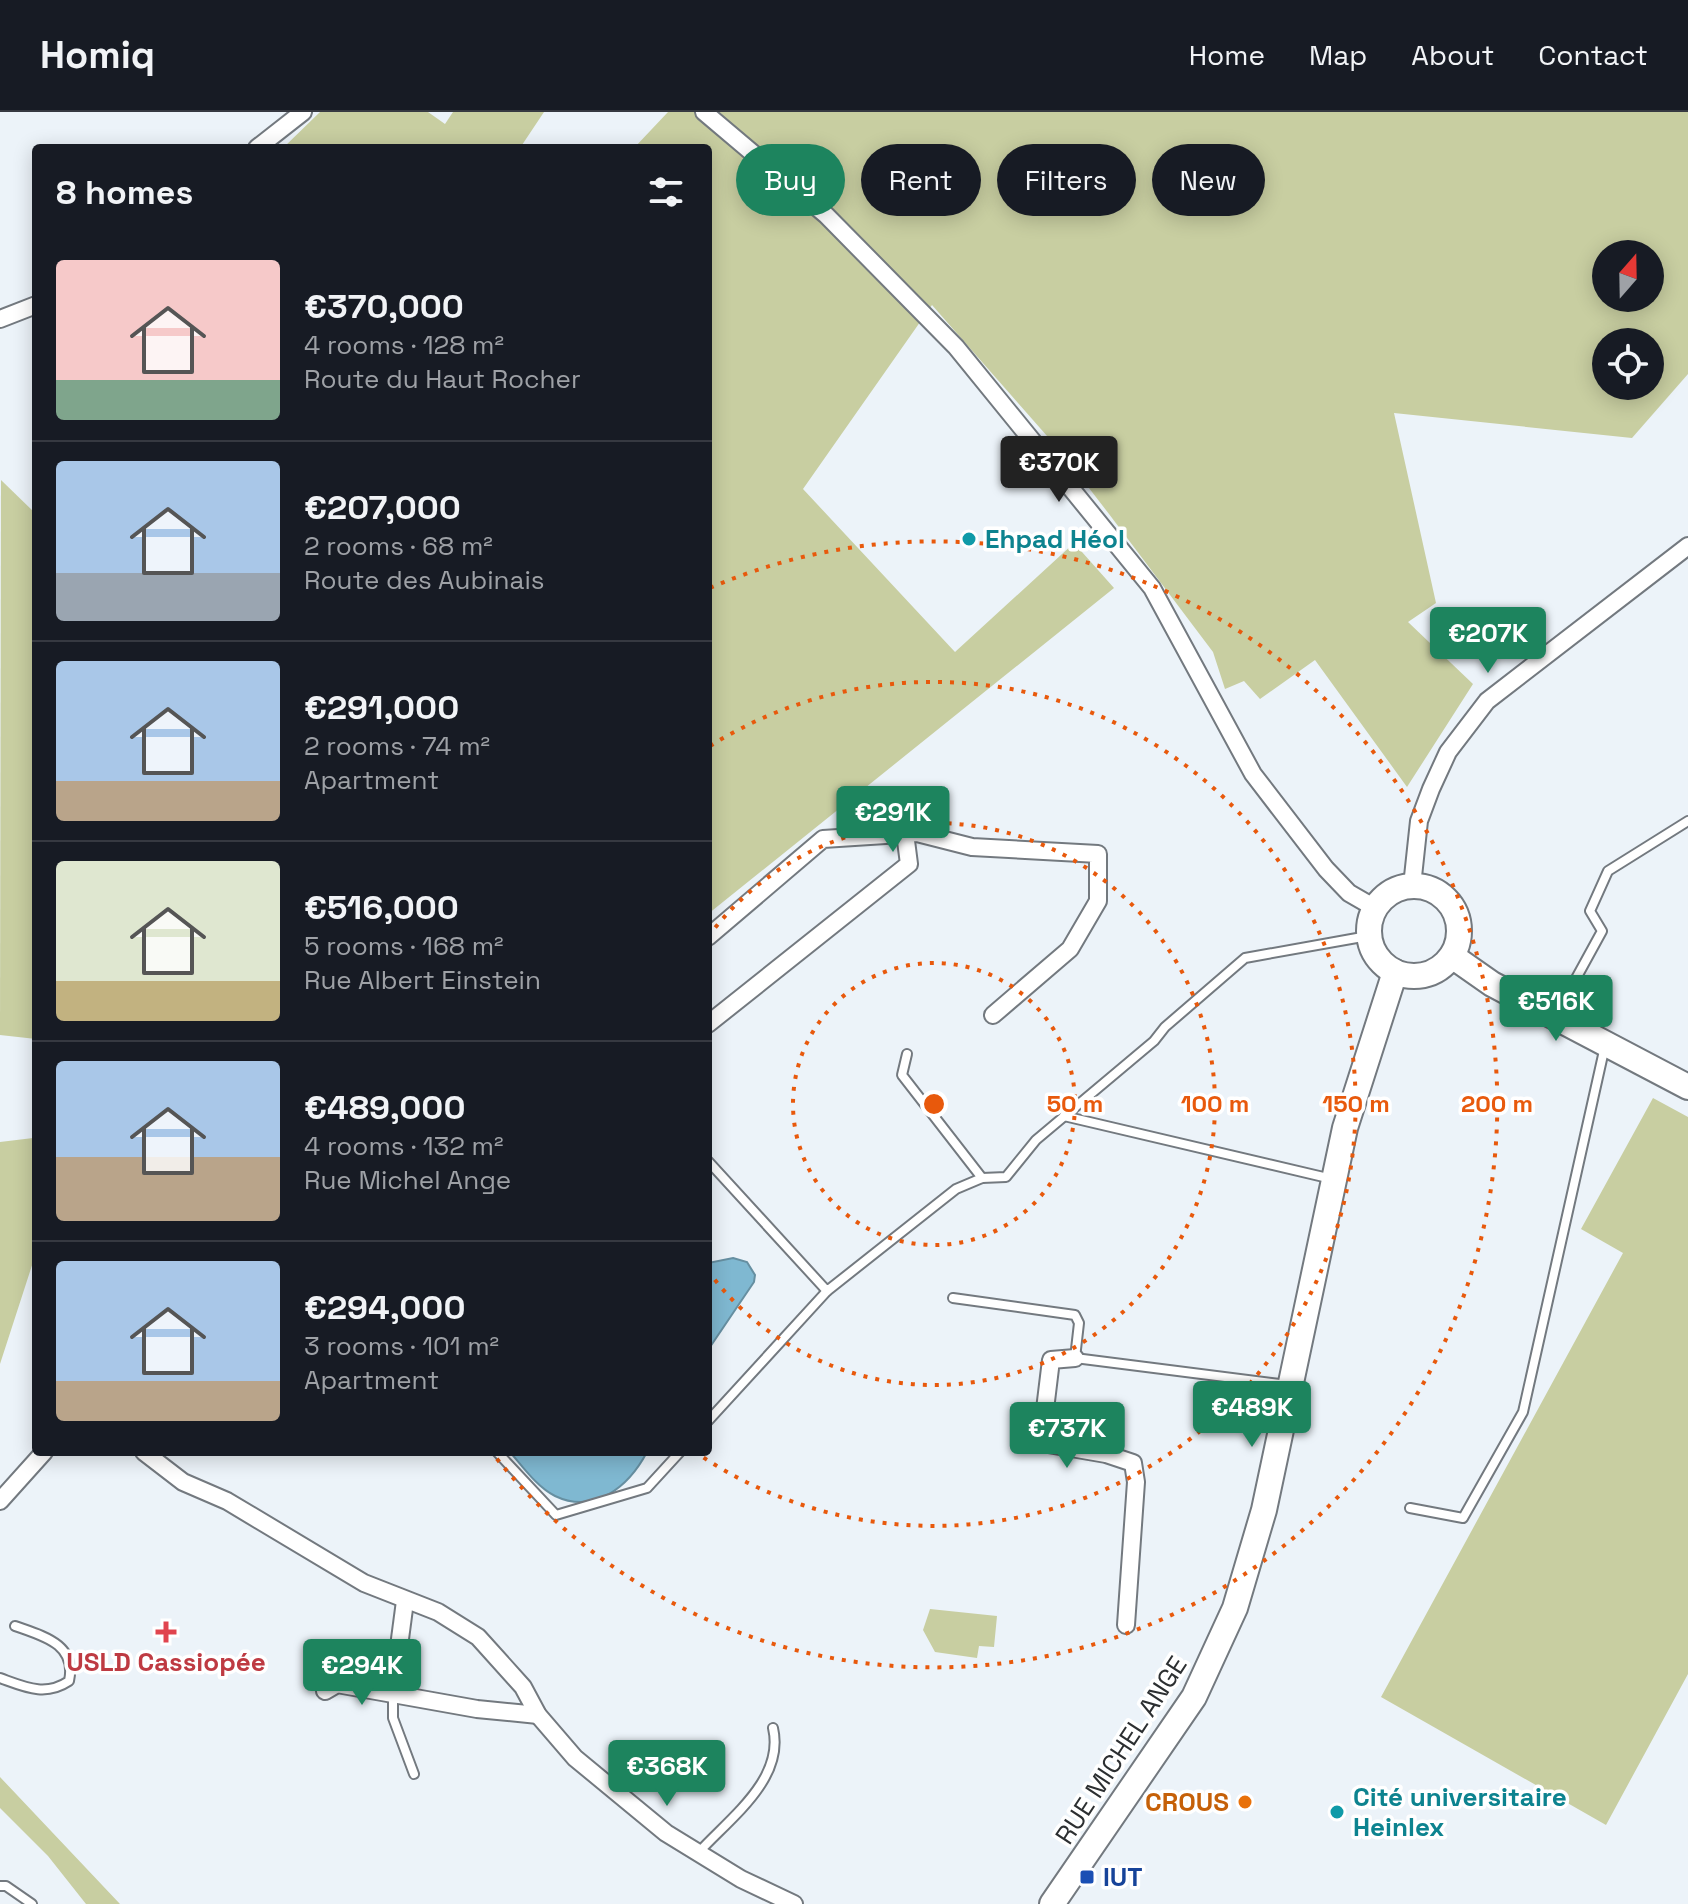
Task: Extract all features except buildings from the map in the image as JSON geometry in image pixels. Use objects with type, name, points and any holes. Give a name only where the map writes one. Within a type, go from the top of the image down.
[{"type":"street","points":[[262,144],[303,112]]},
{"type":"street","points":[[704,112],[826,215],[956,347],[1152,588],[1253,774],[1326,869],[1349,893],[1375,908]]},
{"type":"street","points":[[0,319],[32,307]]},
{"type":"street","points":[[1412,886],[1419,821],[1431,789],[1448,752],[1487,701],[1688,546]]},
{"type":"street","points":[[712,1021],[909,864],[905,833]]},
{"type":"street","points":[[712,934],[823,839],[917,833],[972,847],[1098,854],[1098,901],[1070,949],[993,1015]]},
{"type":"street","points":[[1412,886],[1436,893],[1454,912],[1459,935],[1452,956],[1433,972],[1418,976],[1395,972],[1378,959],[1368,936],[1375,908],[1394,891],[1412,886]]},
{"type":"street","points":[[1452,956],[1485,980],[1688,1087]]},
{"type":"street","name":"RUE MICHEL ANGE","points":[[1052,1904],[1194,1697],[1235,1608],[1264,1510],[1345,1128],[1395,972]]},
{"type":"street","points":[[1075,1358],[1051,1360],[1042,1434],[1048,1444],[1106,1454],[1133,1463],[1136,1482],[1126,1625]]},
{"type":"street","points":[[0,1501],[40,1456]]},
{"type":"street","points":[[149,1456],[183,1482],[227,1501],[364,1583],[438,1612],[478,1637],[523,1687],[538,1715],[575,1758],[666,1833],[741,1879],[794,1904]]},
{"type":"street","points":[[393,1692],[405,1601]]},
{"type":"street","points":[[325,1691],[337,1684],[477,1709],[538,1715]]},
{"type":"lane","points":[[1556,1016],[1602,931],[1590,911],[1608,871],[1688,821]]},
{"type":"lane","points":[[712,1417],[827,1291],[956,1189],[982,1178],[1006,1177],[1036,1140],[1245,958],[1368,936]]},
{"type":"lane","points":[[1410,1508],[1463,1518],[1523,1412],[1607,1043]]},
{"type":"lane","points":[[907,1054],[902,1075],[982,1178]]},
{"type":"lane","points":[[1064,1116],[1334,1180]]},
{"type":"lane","points":[[712,1165],[827,1291]]},
{"type":"lane","points":[[953,1298],[1075,1315],[1079,1323],[1075,1358],[1289,1385]]},
{"type":"lane","points":[[501,1456],[556,1515],[647,1488],[676,1456]]},
{"type":"lane","points":[[0,1678],[32,1690],[56,1690],[69,1681],[72,1665],[65,1650],[51,1639],[15,1626]]},
{"type":"lane","points":[[393,1692],[393,1718],[414,1774]]},
{"type":"lane","points":[[698,1853],[767,1777],[776,1741],[773,1728]]},
{"type":"lane","points":[[0,1886],[6,1886],[32,1904]]},
{"type":"green space","points":[[320,112],[428,112],[445,124],[453,112],[544,112],[523,144],[287,144]]},
{"type":"green space","points":[[668,112],[1688,112],[1688,374],[1632,438],[1394,413],[1436,603],[1408,622],[1473,684],[1407,787],[1315,660],[1260,699],[1244,681],[1225,689],[1213,652],[1109,514],[1062,453],[932,305],[803,489],[955,652],[1074,543],[1114,588],[712,911],[712,144],[638,144]]},
{"type":"green space","points":[[1,480],[32,510],[32,1039],[0,1035]]},
{"type":"green space","points":[[1653,1098],[1688,1117],[1688,1674],[1606,1825],[1381,1697],[1623,1253],[1581,1229]]},
{"type":"green space","points":[[32,1138],[32,1265],[0,1364],[0,1142]]},
{"type":"green space","points":[[930,1609],[997,1616],[994,1647],[979,1646],[977,1658],[935,1652],[923,1630]]},
{"type":"green space","points":[[0,1777],[120,1904],[86,1904],[48,1856],[0,1808]]},
{"type":"water","points":[[733,1258],[747,1262],[755,1275],[754,1282],[712,1344],[712,1262]]},
{"type":"water","points":[[514,1456],[645,1456],[621,1486],[609,1494],[584,1502],[555,1496]]},
{"type":"place","name":"Ehpad Héol","points":[[969,539]]},
{"type":"place","name":"USLD Cassiopée","points":[[166,1632]]},
{"type":"place","name":"CROUS","points":[[1245,1802]]},
{"type":"place","name":"Cité universitaire Heinlex","points":[[1337,1812]]},
{"type":"place","name":"IUT","points":[[1087,1877]]}]
